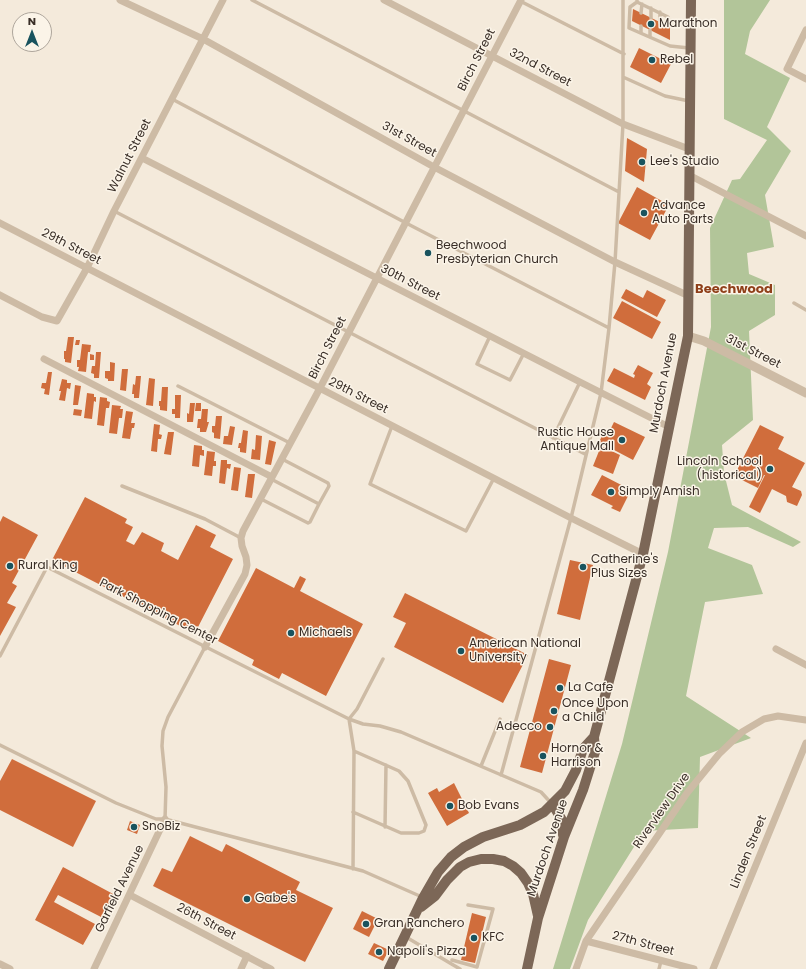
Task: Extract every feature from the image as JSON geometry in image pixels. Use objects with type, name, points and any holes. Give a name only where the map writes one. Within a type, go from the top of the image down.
[{"type":"main road","name":"Murdoch Avenue","points":[[527,969],[538,918],[564,837],[595,752],[594,737],[643,554],[688,336],[691,0]]},
{"type":"main road","name":"Murdoch Avenue","points":[[389,969],[438,872],[451,857],[464,847],[483,837],[526,822],[544,812],[564,791],[576,770],[583,749],[594,737]]},
{"type":"main road","points":[[552,805],[562,820],[564,837]]},
{"type":"main road","points":[[419,908],[435,896],[447,880],[460,867],[469,862],[481,859],[493,859],[504,861],[521,873],[533,894],[538,918]]},
{"type":"street","name":"31st Street","points":[[120,0],[202,39],[434,167],[615,262],[689,296]]},
{"type":"street","name":"Walnut Street","points":[[0,295],[42,317],[57,321],[88,268],[114,211],[223,0]]},
{"type":"street","name":"32nd Street","points":[[384,0],[623,124],[689,149]]},
{"type":"street","name":"Birch Street","points":[[241,538],[243,531],[406,223],[519,1]]},
{"type":"street","points":[[806,30],[787,69],[806,79]]},
{"type":"street","name":"30th Street","points":[[142,158],[669,427]]},
{"type":"street","points":[[689,175],[806,236]]},
{"type":"street","name":"29th Street","points":[[0,223],[570,518],[643,554]]},
{"type":"street","name":"31st Street","points":[[688,336],[704,341],[806,393]]},
{"type":"street","points":[[44,359],[272,478]]},
{"type":"street","points":[[205,647],[245,574],[247,565],[241,538]]},
{"type":"street","points":[[776,649],[806,665]]},
{"type":"street","name":"Riverview Drive","points":[[576,969],[586,941],[687,793],[719,754],[742,732],[764,719],[778,716],[806,720]]},
{"type":"street","name":"Linden Street","points":[[713,969],[806,743]]},
{"type":"street","name":"Garfield Avenue","points":[[94,969],[165,819]]},
{"type":"street","name":"26th Street","points":[[130,895],[271,969]]},
{"type":"street","name":"27th Street","points":[[586,941],[694,969]]},
{"type":"street","points":[[241,969],[247,956]]},
{"type":"street","points":[[0,964],[10,969]]},
{"type":"lane","points":[[252,0],[619,192]]},
{"type":"lane","points":[[501,775],[570,518],[601,393],[615,262],[623,124],[623,0]]},
{"type":"lane","points":[[519,1],[624,54]]},
{"type":"lane","points":[[668,26],[668,16],[660,12],[637,1],[630,7],[629,28],[667,45],[690,48]]},
{"type":"lane","points":[[641,13],[642,4]]},
{"type":"lane","points":[[650,18],[651,8]]},
{"type":"lane","points":[[660,12],[660,22]]},
{"type":"lane","points":[[641,26],[641,33]]},
{"type":"lane","points":[[650,30],[650,37]]},
{"type":"lane","points":[[660,36],[660,42]]},
{"type":"lane","points":[[667,39],[667,45]]},
{"type":"lane","points":[[623,77],[672,99],[690,101]]},
{"type":"lane","points":[[172,99],[406,223],[609,328]]},
{"type":"lane","points":[[114,211],[585,454]]},
{"type":"lane","points":[[794,303],[806,310]]},
{"type":"lane","points":[[490,336],[477,364],[510,380],[524,353]]},
{"type":"lane","points":[[553,438],[580,382]]},
{"type":"lane","points":[[178,386],[290,443]]},
{"type":"lane","points":[[392,426],[370,484],[466,531],[494,478]]},
{"type":"lane","points":[[261,499],[308,523],[310,522],[329,486],[328,483],[282,459]]},
{"type":"lane","points":[[272,478],[319,504]]},
{"type":"lane","points":[[122,486],[205,519],[241,538]]},
{"type":"lane","name":"Park Shopping Center","points":[[0,656],[47,567],[349,719],[363,724],[380,726],[401,732],[541,792],[552,805]]},
{"type":"lane","points":[[165,819],[166,787],[162,746],[163,731],[168,717],[205,647]]},
{"type":"lane","points":[[353,869],[354,752],[349,719],[357,709],[383,658]]},
{"type":"lane","points":[[481,766],[500,719]]},
{"type":"lane","points":[[0,745],[116,803],[156,819],[165,819],[363,871],[424,898]]},
{"type":"lane","points":[[353,812],[401,833],[420,833],[424,831],[426,825],[408,781],[399,771],[354,752]]},
{"type":"lane","points":[[385,827],[386,765]]},
{"type":"lane","points":[[452,962],[477,967],[493,909],[468,905]]},
{"type":"lane","points":[[405,936],[452,962],[460,969]]},
{"type":"lane","points":[[659,969],[661,961]]},
{"type":"lane","points":[[451,969],[452,962]]},
{"type":"green space","points":[[724,0],[770,0],[750,31],[745,54],[790,78],[767,127],[791,151],[765,195],[774,247],[747,253],[749,274],[775,285],[775,315],[749,331],[753,420],[722,445],[724,473],[732,505],[801,542],[793,547],[748,527],[714,528],[708,548],[752,565],[763,594],[705,602],[686,696],[751,738],[700,757],[698,828],[644,831],[588,920],[570,969],[553,969],[622,744],[668,552],[711,327],[710,228],[732,180],[740,179],[767,140],[724,119]]},
{"type":"building","points":[[633,9],[670,27],[670,40],[632,21]]},
{"type":"building","points":[[639,48],[671,64],[661,83],[630,67]]},
{"type":"building","points":[[627,138],[647,149],[644,182],[625,171]]},
{"type":"building","name":"Advance Auto Parts","points":[[637,187],[669,205],[650,240],[618,223]]},
{"type":"building","points":[[626,289],[643,298],[647,290],[666,300],[657,317],[621,298]]},
{"type":"building","points":[[622,301],[661,322],[652,339],[613,318]]},
{"type":"building","points":[[68,337],[74,337],[71,363],[65,362],[64,359],[64,351],[66,351]]},
{"type":"building","points":[[76,340],[80,340],[79,345],[75,345]]},
{"type":"building","points":[[82,344],[91,345],[90,352],[88,352],[86,372],[78,371],[79,367],[77,367],[77,360],[80,360]]},
{"type":"building","points":[[96,352],[101,352],[99,378],[94,378],[94,374],[91,373],[92,366],[95,366]]},
{"type":"building","points":[[90,354],[94,355],[94,360],[90,360]]},
{"type":"building","points":[[110,362],[115,363],[114,381],[108,381],[108,379],[105,378],[105,371],[110,371]]},
{"type":"building","points":[[638,365],[653,373],[647,384],[651,387],[645,400],[607,381],[614,368],[634,378],[635,375],[633,374]]},
{"type":"building","points":[[122,369],[128,369],[126,391],[120,390]]},
{"type":"building","points":[[48,372],[52,372],[49,395],[44,394],[45,389],[41,388],[42,383],[46,383]]},
{"type":"building","points":[[136,376],[141,376],[139,398],[134,398],[134,394],[132,394]]},
{"type":"building","points":[[149,378],[155,379],[153,406],[146,405]]},
{"type":"building","points":[[62,379],[67,380],[67,383],[71,383],[70,389],[67,388],[65,401],[59,400],[61,391],[59,391]]},
{"type":"building","points":[[75,385],[81,386],[78,405],[73,405]]},
{"type":"building","points":[[162,387],[168,387],[167,411],[160,410],[159,406]]},
{"type":"building","points":[[87,393],[94,394],[94,397],[96,397],[96,402],[94,401],[92,419],[84,418]]},
{"type":"building","points":[[175,395],[181,395],[180,418],[175,418],[175,414],[172,414],[172,409],[175,409]]},
{"type":"building","points":[[100,397],[107,398],[107,401],[110,402],[109,408],[106,408],[104,426],[97,425]]},
{"type":"building","points":[[190,403],[195,403],[193,422],[187,422],[187,413],[189,414]]},
{"type":"building","points":[[196,403],[201,403],[201,411],[195,411]]},
{"type":"building","points":[[112,405],[121,406],[120,409],[123,409],[122,418],[119,418],[117,434],[109,433]]},
{"type":"building","points":[[74,409],[82,410],[81,416],[73,415]]},
{"type":"building","points":[[202,409],[208,409],[207,422],[209,422],[206,432],[200,432],[200,428],[197,428],[198,419],[201,419]]},
{"type":"building","points":[[126,411],[133,412],[131,423],[135,423],[134,428],[132,428],[130,439],[122,438]]},
{"type":"building","points":[[216,416],[222,416],[220,439],[214,438],[214,433],[212,432],[212,426],[215,426]]},
{"type":"building","name":"Rustic House Antique Mall","points":[[614,422],[645,437],[633,460],[599,442],[603,434],[607,436]]},
{"type":"building","points":[[154,424],[160,425],[159,434],[162,435],[161,439],[158,439],[157,452],[151,451]]},
{"type":"building","name":"Lincoln School (historical)","points":[[760,425],[784,437],[778,449],[805,463],[792,487],[801,491],[802,495],[797,506],[787,502],[786,496],[772,489],[760,513],[749,507],[765,475],[758,488],[734,476]]},
{"type":"building","points":[[230,426],[235,427],[232,445],[223,444],[224,436],[228,436]]},
{"type":"building","points":[[243,430],[248,431],[246,453],[240,452],[240,448],[238,448],[239,443],[241,443]]},
{"type":"building","points":[[168,432],[174,432],[171,455],[164,454]]},
{"type":"building","points":[[256,435],[262,436],[260,460],[251,459],[252,449],[255,450]]},
{"type":"building","points":[[269,440],[276,442],[271,465],[265,464]]},
{"type":"building","points":[[194,445],[202,446],[202,450],[204,450],[204,456],[200,455],[199,467],[192,466]]},
{"type":"building","points":[[601,446],[620,455],[613,474],[593,466]]},
{"type":"building","points":[[207,451],[215,452],[214,461],[216,461],[216,466],[213,466],[212,476],[204,475]]},
{"type":"building","points":[[221,460],[227,460],[227,464],[231,464],[230,469],[227,468],[225,484],[219,483]]},
{"type":"building","points":[[234,467],[241,468],[238,491],[231,490]]},
{"type":"building","points":[[248,474],[255,474],[252,498],[245,497]]},
{"type":"building","name":"Simply Amish","points":[[602,475],[631,490],[620,512],[611,508],[613,506],[591,495]]},
{"type":"building","points":[[85,497],[127,519],[125,523],[133,527],[126,541],[134,545],[142,532],[164,543],[161,551],[178,560],[196,525],[216,535],[210,547],[233,559],[197,629],[190,631],[52,560]]},
{"type":"building","name":"Rural King","points":[[3,516],[38,535],[12,583],[17,586],[7,603],[16,607],[0,636],[0,522]]},
{"type":"building","points":[[570,560],[593,565],[580,620],[557,614]]},
{"type":"building","name":"Michaels","points":[[256,568],[294,588],[300,576],[306,579],[300,591],[363,624],[326,696],[282,673],[279,679],[252,665],[254,660],[218,641]]},
{"type":"building","name":"American National University","points":[[405,593],[528,655],[503,703],[394,647],[406,623],[393,617]]},
{"type":"building","points":[[549,659],[571,665],[542,773],[520,767]]},
{"type":"building","points":[[12,759],[96,801],[73,847],[0,810],[0,781]]},
{"type":"building","name":"Bob Evans","points":[[454,783],[469,813],[447,826],[428,793],[437,788],[439,792]]},
{"type":"building","name":"SnoBiz","points":[[130,821],[140,825],[137,834],[127,830]]},
{"type":"building","name":"Gabe's","points":[[190,836],[222,852],[226,844],[300,882],[296,890],[333,908],[305,962],[153,886],[162,868],[172,872]]},
{"type":"building","points":[[63,867],[115,895],[103,918],[58,895],[54,902],[95,924],[83,945],[35,920]]},
{"type":"building","name":"Gran Ranchero","points":[[362,911],[378,919],[369,937],[353,929]]},
{"type":"building","name":"KFC","points":[[472,913],[486,917],[475,963],[461,960]]},
{"type":"building","name":"Napoli's Pizza","points":[[374,943],[389,950],[383,961],[368,954]]},
{"type":"place","name":"Marathon","points":[[651,24]]},
{"type":"place","name":"Rebel","points":[[652,60]]},
{"type":"place","name":"Lee's Studio","points":[[642,162]]},
{"type":"place","name":"Advance Auto Parts","points":[[644,213]]},
{"type":"place","name":"Beechwood Presbyterian Church","points":[[428,253]]},
{"type":"place","name":"Rustic House Antique Mall","points":[[622,440]]},
{"type":"place","name":"Lincoln School (historical)","points":[[770,469]]},
{"type":"place","name":"Simply Amish","points":[[611,492]]},
{"type":"place","name":"Rural King","points":[[10,566]]},
{"type":"place","name":"Catherine's Plus Sizes","points":[[583,567]]},
{"type":"place","name":"Michaels","points":[[291,633]]},
{"type":"place","name":"American National University","points":[[461,651]]},
{"type":"place","name":"La Cafe","points":[[560,688]]},
{"type":"place","name":"Once Upon a Child","points":[[554,711]]},
{"type":"place","name":"Adecco","points":[[550,727]]},
{"type":"place","name":"Hornor & Harrison","points":[[543,756]]},
{"type":"place","name":"Bob Evans","points":[[450,806]]},
{"type":"place","name":"SnoBiz","points":[[134,827]]},
{"type":"place","name":"Gabe's","points":[[247,899]]},
{"type":"place","name":"Gran Ranchero","points":[[366,924]]},
{"type":"place","name":"KFC","points":[[474,938]]},
{"type":"place","name":"Napoli's Pizza","points":[[379,952]]},
{"type":"district","name":"Beechwood","points":[[734,290]]}]
